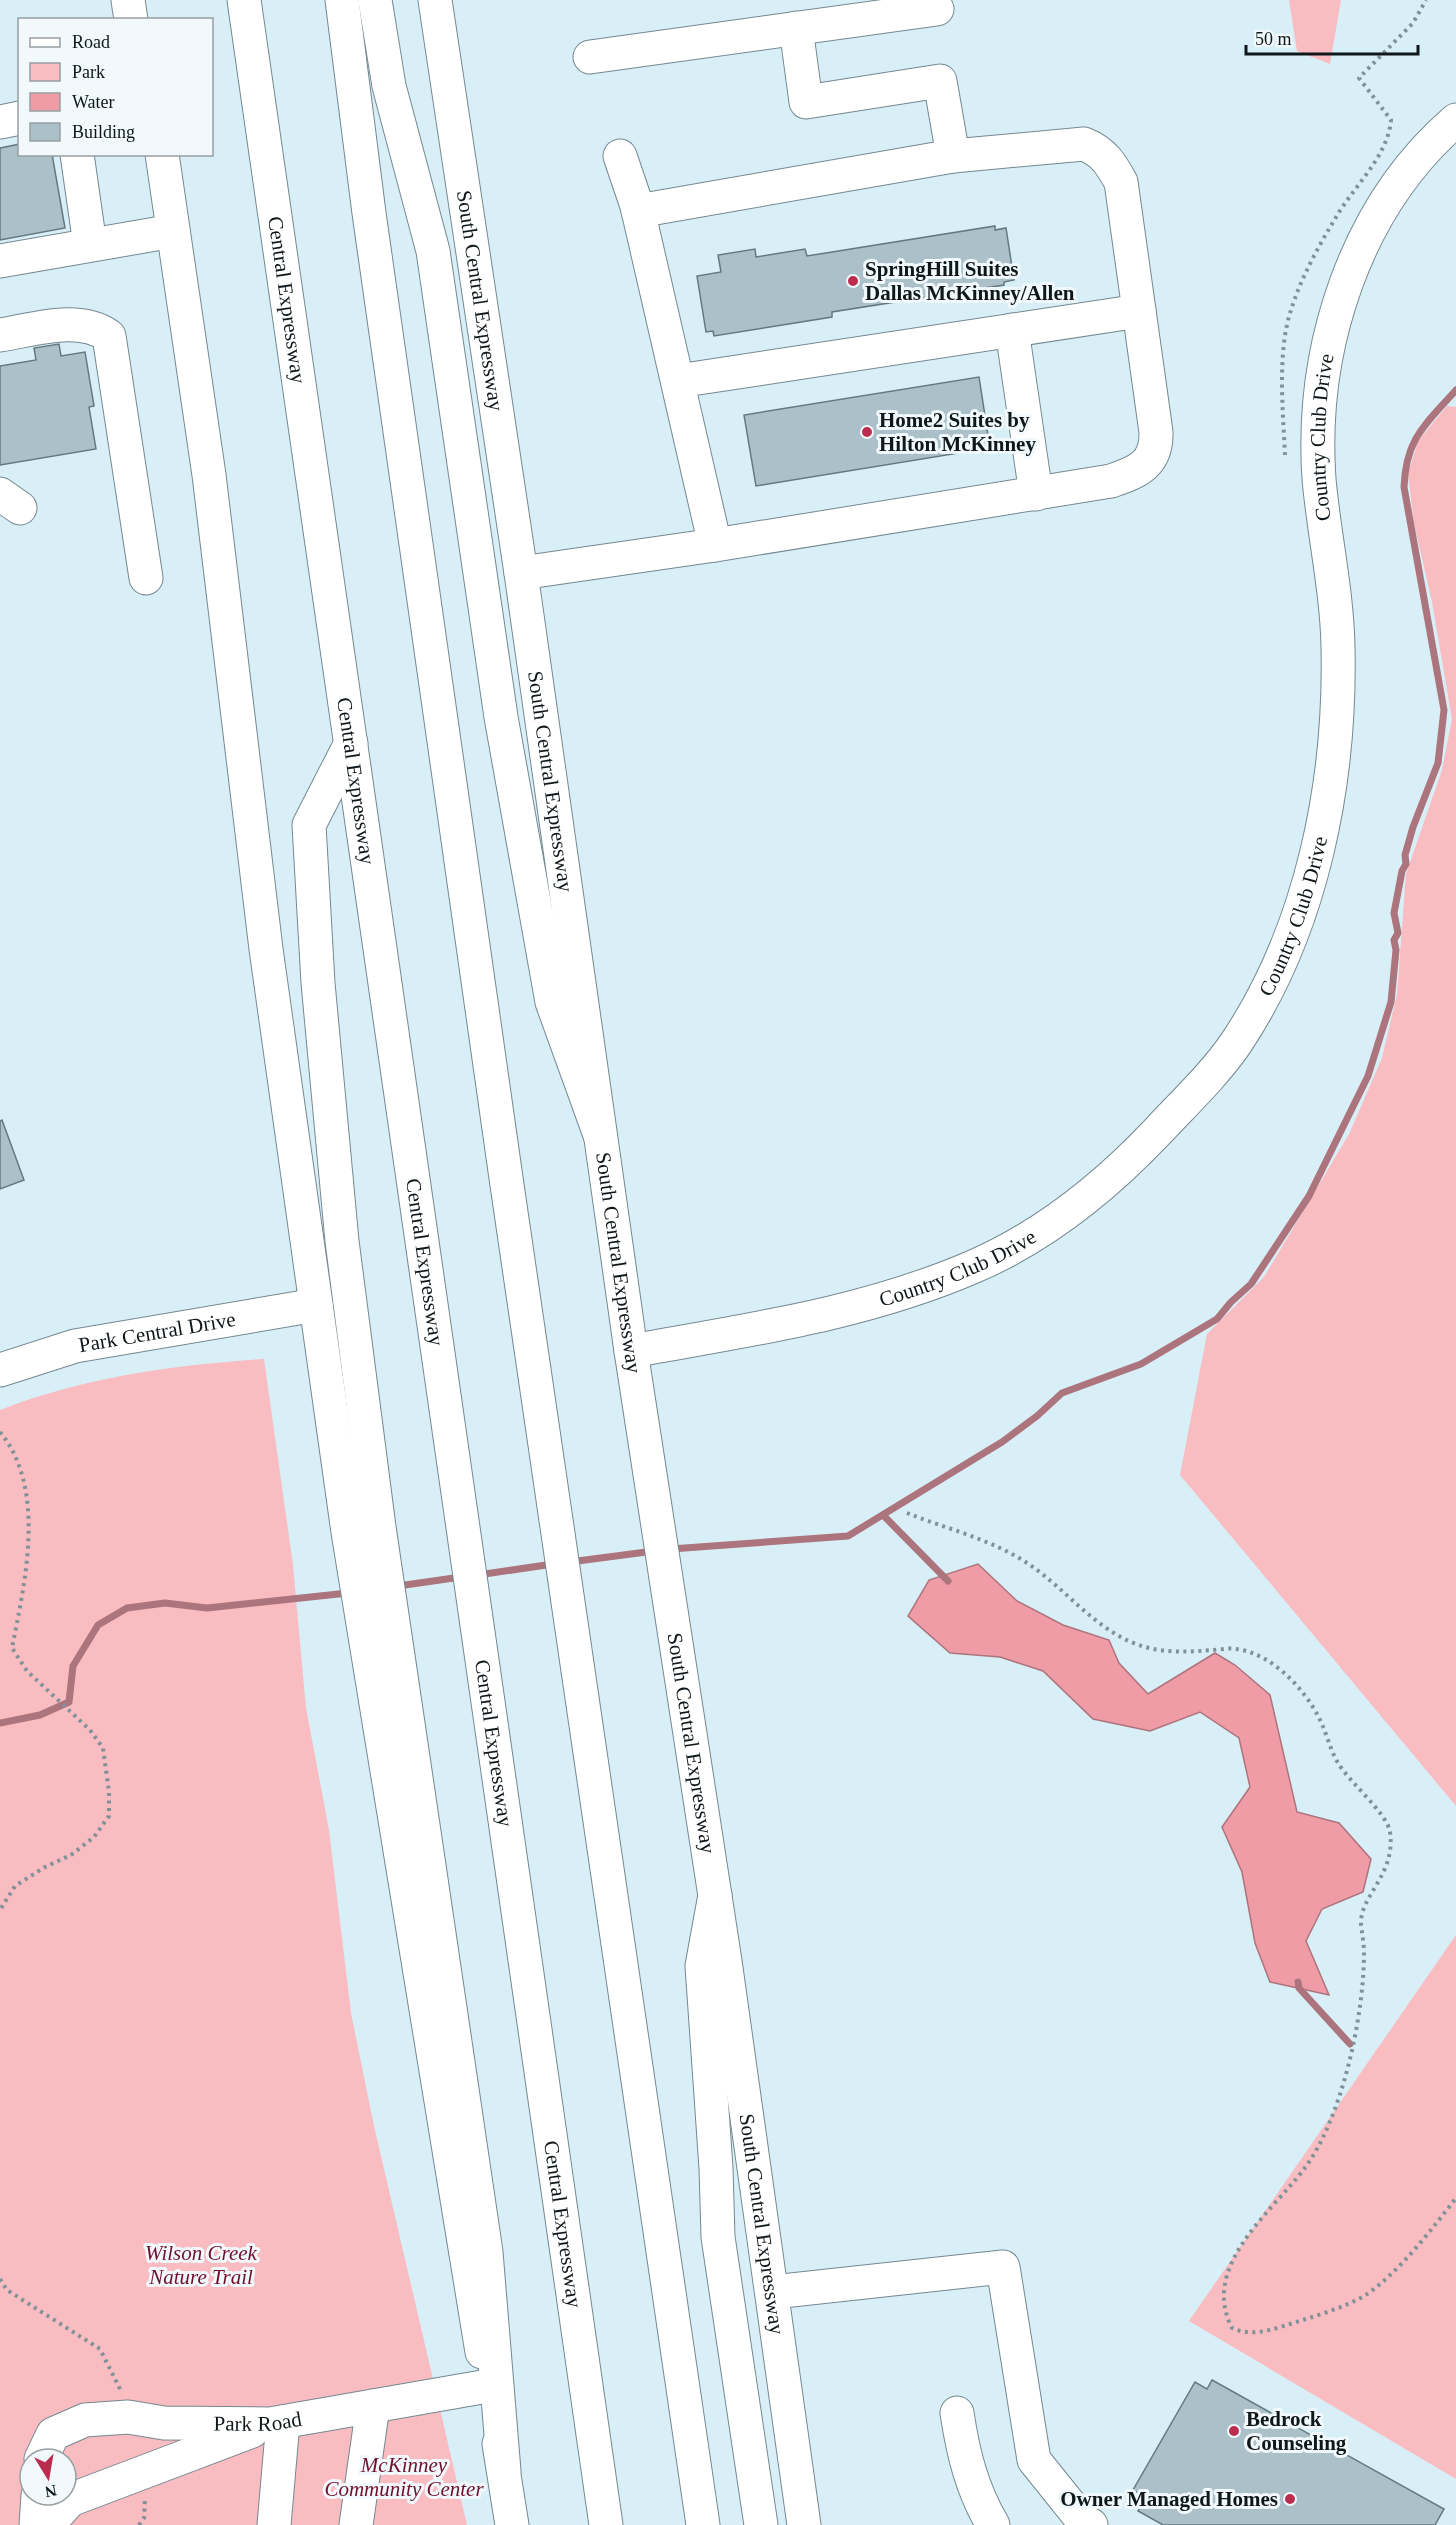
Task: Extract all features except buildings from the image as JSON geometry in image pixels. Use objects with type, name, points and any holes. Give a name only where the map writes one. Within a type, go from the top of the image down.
[{"type":"main road","points":[[128,0],[131,18]]},
{"type":"main road","points":[[146,0],[148,18]]},
{"type":"main road","name":"Central Expressway","points":[[244,0],[606,2525]]},
{"type":"main road","points":[[342,0],[371,224],[703,2525]]},
{"type":"main road","points":[[375,0],[388,86],[433,251],[501,717],[552,1002],[600,1135]]},
{"type":"main road","name":"South Central Expressway","points":[[435,0],[521,573],[631,1351],[715,1895],[773,2292],[804,2525]]},
{"type":"main road","points":[[590,57],[937,9]]},
{"type":"main road","points":[[796,28],[806,102],[940,81],[953,156]]},
{"type":"main road","points":[[0,122],[18,118]]},
{"type":"main road","name":"Country Club Drive","points":[[631,1351],[824,1316],[892,1297],[979,1265],[1017,1245],[1113,1176],[1195,1092],[1235,1044],[1276,970],[1296,923],[1311,873],[1331,771],[1338,697],[1338,642],[1322,509],[1318,437],[1320,399],[1328,348],[1353,264],[1375,221],[1415,163],[1456,120]]},
{"type":"main road","points":[[521,573],[715,545],[1111,482],[1143,466],[1155,452],[1156,432],[1121,182],[1109,161],[1099,150],[1084,144],[1065,144],[953,156],[638,211]]},
{"type":"main road","points":[[77,156],[90,245]]},
{"type":"main road","points":[[162,156],[209,475],[267,949],[316,1305],[363,1530],[488,2386],[512,2525]]},
{"type":"main road","points":[[620,156],[638,211],[715,545]]},
{"type":"main road","points":[[0,261],[173,231]]},
{"type":"main road","points":[[678,381],[1139,311]]},
{"type":"main road","points":[[0,335],[71,325],[93,328],[109,336],[146,578]]},
{"type":"main road","points":[[1012,330],[1035,494]]},
{"type":"main road","points":[[351,743],[309,825],[318,983],[342,1241],[363,1530]]},
{"type":"main road","name":"Park Central Drive","points":[[0,1370],[75,1346],[316,1305]]},
{"type":"main road","points":[[379,1632],[486,2252],[504,2471]]},
{"type":"main road","points":[[715,1895],[702,1966],[716,2168],[717,2237],[761,2525]]},
{"type":"main road","points":[[773,2292],[1003,2267],[1034,2460],[1083,2521],[1091,2525]]},
{"type":"main road","name":"Park Road","points":[[47,2447],[53,2434],[86,2420],[128,2417],[164,2423],[277,2423],[488,2386]]},
{"type":"main road","points":[[356,2525],[373,2406]]},
{"type":"main road","points":[[957,2413],[967,2466],[993,2525]]},
{"type":"main road","points":[[48,2525],[70,2500],[277,2423],[274,2525]]},
{"type":"main road","points":[[36,2525],[37,2507]]},
{"type":"path","points":[[1285,456],[1285,343],[1290,310],[1335,218],[1379,154],[1390,132],[1391,120],[1359,78],[1413,23],[1426,0]]},
{"type":"path","points":[[0,1432],[13,1447],[24,1488],[30,1533],[12,1648],[27,1671],[90,1730],[103,1748],[109,1792],[109,1816],[94,1836],[71,1855],[45,1867],[15,1886],[0,1910]]},
{"type":"path","points":[[907,1513],[1010,1553],[1052,1581],[1100,1623],[1130,1642],[1172,1653],[1247,1649],[1268,1662],[1297,1684],[1311,1703],[1338,1763],[1357,1790],[1378,1809],[1390,1829],[1387,1865],[1362,1912],[1361,1989],[1345,2076],[1319,2148],[1287,2192],[1234,2253],[1227,2274],[1225,2294],[1226,2316],[1232,2328],[1251,2333],[1270,2330],[1326,2313],[1364,2295],[1389,2276],[1456,2198]]},
{"type":"path","points":[[0,2279],[7,2290],[100,2349],[121,2391],[128,2417]]},
{"type":"path","points":[[139,2525],[144,2518],[146,2494],[141,2473]]},
{"type":"green space","points":[[1289,0],[1341,0],[1330,64],[1297,51]]},
{"type":"green space","points":[[1447,406],[1456,407],[1456,1806],[1180,1475],[1207,1334],[1264,1277],[1349,1134],[1382,1058],[1397,994],[1406,874],[1442,770],[1452,719],[1432,602],[1414,523],[1408,474],[1418,441]]},
{"type":"green space","name":"Wilson Creek Nature Trail","points":[[264,1359],[293,1565],[306,1708],[329,1830],[351,2013],[374,2126],[467,2525],[0,2525],[0,1410],[97,1381],[197,1365]]},
{"type":"green space","points":[[1456,1935],[1456,2479],[1189,2321]]},
{"type":"water","points":[[978,1564],[1017,1601],[1063,1625],[1109,1640],[1119,1663],[1148,1694],[1215,1653],[1235,1665],[1270,1695],[1297,1812],[1339,1823],[1371,1859],[1363,1892],[1322,1909],[1306,1941],[1329,1995],[1270,1982],[1255,1943],[1242,1872],[1222,1827],[1250,1787],[1239,1738],[1200,1712],[1150,1731],[1093,1719],[1043,1671],[1000,1657],[950,1653],[908,1616],[929,1580]]},
{"type":"waterway","points":[[671,1549],[848,1536],[1002,1442],[1037,1416],[1062,1393],[1141,1364],[1217,1319],[1231,1302],[1251,1284],[1309,1196],[1368,1076],[1391,1002],[1396,950],[1394,940],[1398,933],[1394,913],[1413,827],[1438,763],[1444,710],[1404,487],[1413,444],[1426,423],[1456,390]]},
{"type":"waterway","points":[[883,1515],[948,1581]]},
{"type":"waterway","points":[[570,1562],[654,1551]]},
{"type":"waterway","points":[[478,1575],[553,1564]]},
{"type":"waterway","points":[[398,1586],[461,1577]]},
{"type":"waterway","points":[[0,1723],[40,1715],[69,1702],[73,1666],[98,1625],[127,1608],[165,1603],[207,1608],[348,1593]]},
{"type":"waterway","points":[[1298,1982],[1299,1988],[1350,2044]]},
{"type":"place","name":"SpringHill Suites Dallas McKinney/Allen","points":[[853,281]]},
{"type":"place","name":"Home2 Suites by Hilton McKinney","points":[[867,432]]},
{"type":"place","name":"Bedrock Counseling","points":[[1234,2431]]},
{"type":"place","name":"Owner Managed Homes","points":[[1290,2499]]},
{"type":"park label","name":"McKinney Community Center","points":[[404,2477]]}]
